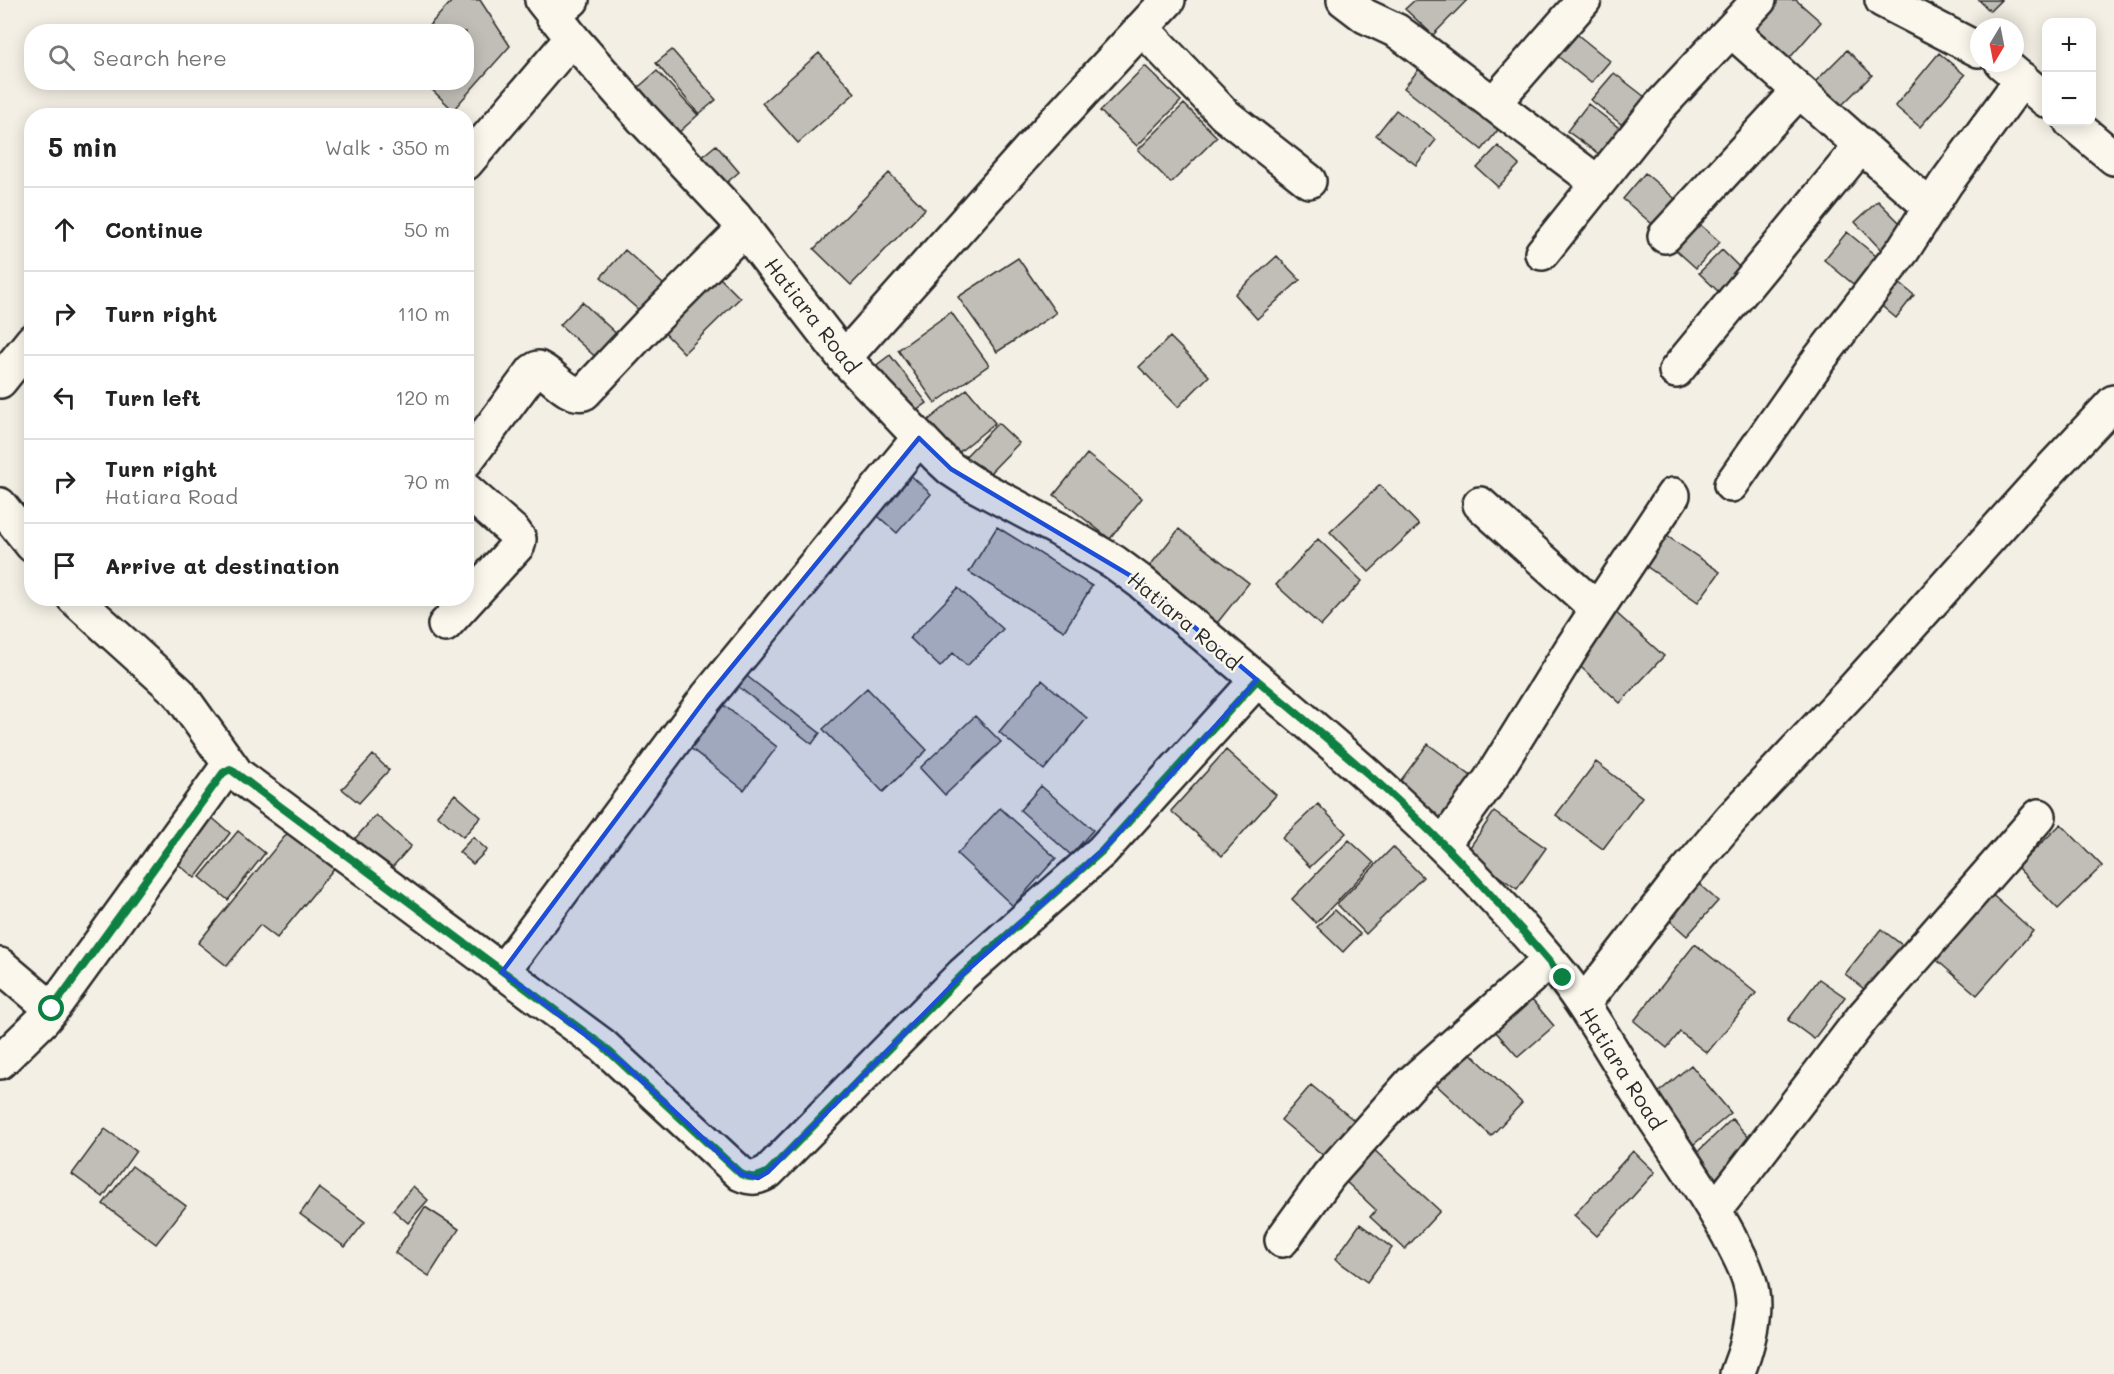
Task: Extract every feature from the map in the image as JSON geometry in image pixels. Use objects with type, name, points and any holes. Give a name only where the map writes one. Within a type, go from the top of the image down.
[{"type":"street","points":[[844,358],[1029,150],[1168,0]]},
{"type":"street","points":[[1344,0],[1365,16],[1412,42],[1598,183]]},
{"type":"street","points":[[1493,104],[1584,0]]},
{"type":"street","points":[[1542,253],[1658,108],[1759,0]]},
{"type":"street","points":[[1882,0],[1970,45]]},
{"type":"street","points":[[474,150],[560,14]]},
{"type":"street","name":"Hatiara Road","points":[[560,14],[745,228],[844,358],[951,469],[977,486],[1114,562],[1141,582],[1405,808],[1482,884],[1549,961],[1583,1004],[1635,1089],[1715,1210],[1745,1266],[1752,1295],[1750,1329],[1743,1360],[1737,1374]]},
{"type":"street","points":[[1142,28],[1225,116],[1309,181]]},
{"type":"street","points":[[1731,30],[1930,207]]},
{"type":"street","points":[[1731,485],[1820,358],[1903,250],[2011,72]]},
{"type":"street","points":[[2013,72],[2042,97]]},
{"type":"street","points":[[1665,236],[1799,91]]},
{"type":"street","points":[[2076,126],[2114,158]]},
{"type":"street","points":[[1676,371],[1861,146]]},
{"type":"street","points":[[474,450],[533,371],[538,368],[573,392],[584,393],[745,228]]},
{"type":"street","points":[[0,381],[24,351]]},
{"type":"street","points":[[1583,1004],[1732,818],[1849,694],[2114,402]]},
{"type":"street","points":[[502,972],[707,698],[919,438]]},
{"type":"street","points":[[1443,844],[1490,780],[1597,609],[1673,495]]},
{"type":"street","points":[[474,497],[519,539],[518,545],[474,593]]},
{"type":"street","points":[[1480,504],[1597,609]]},
{"type":"street","points":[[0,506],[24,535]]},
{"type":"street","points":[[83,606],[179,693],[234,770],[624,1064],[741,1174],[750,1178],[758,1178],[768,1172],[963,974],[1102,851],[1257,680]]},
{"type":"street","points":[[445,625],[462,606]]},
{"type":"street","points":[[0,1062],[44,1020],[223,773],[230,769],[234,770]]},
{"type":"street","points":[[1715,1210],[1863,1017],[2039,816]]},
{"type":"street","points":[[1282,1240],[1329,1175],[1412,1082],[1549,961]]},
{"type":"street","points":[[0,964],[52,1009]]},
{"type":"highlighted area","points":[[919,438],[951,469],[1141,582],[1257,680],[1102,851],[963,974],[768,1172],[758,1178],[741,1174],[624,1064],[502,972],[707,697]]},
{"type":"building","points":[[453,0],[480,0],[510,46],[474,86],[474,24],[430,24]]},
{"type":"building","points":[[1415,0],[1467,0],[1433,35],[1405,9]]},
{"type":"building","points":[[1770,0],[1796,0],[1821,22],[1781,68],[1741,33]]},
{"type":"building","points":[[1979,0],[2001,0],[1990,11]]},
{"type":"building","points":[[1568,27],[1610,61],[1591,83],[1550,50]]},
{"type":"building","points":[[672,50],[716,100],[699,114],[656,63]]},
{"type":"building","points":[[1847,50],[1872,75],[1832,115],[1807,90]]},
{"type":"building","points":[[819,53],[855,93],[798,143],[762,103]]},
{"type":"building","points":[[1939,53],[1965,75],[1920,127],[1895,106]]},
{"type":"building","points":[[1427,59],[1505,121],[1482,150],[1404,88]]},
{"type":"building","points":[[1145,66],[1181,101],[1137,146],[1100,111]]},
{"type":"building","points":[[657,71],[698,115],[676,135],[634,91]]},
{"type":"building","points":[[1614,73],[1654,104],[1631,132],[1591,100]]},
{"type":"building","points":[[432,90],[471,90],[455,108],[451,108]]},
{"type":"building","points":[[1184,104],[1217,137],[1171,183],[1138,150]]},
{"type":"building","points":[[1588,104],[1627,134],[1607,160],[1567,131]]},
{"type":"building","points":[[1396,110],[1436,140],[1416,165],[1376,135]]},
{"type":"building","points":[[716,145],[739,172],[717,191],[693,164]]},
{"type":"building","points":[[1498,146],[1519,165],[1498,187],[1477,168]]},
{"type":"building","points":[[889,173],[925,209],[851,285],[814,249]]},
{"type":"building","points":[[1645,173],[1680,203],[1658,229],[1623,199]]},
{"type":"building","points":[[1878,201],[1908,231],[1884,253],[1855,222]]},
{"type":"building","points":[[1689,215],[1720,242],[1696,268],[1666,241]]},
{"type":"building","points":[[1847,232],[1881,260],[1858,288],[1824,260]]},
{"type":"building","points":[[625,250],[672,292],[649,319],[601,277]]},
{"type":"building","points":[[1722,250],[1745,273],[1722,295],[1699,273]]},
{"type":"building","points":[[1277,256],[1300,280],[1257,319],[1235,294]]},
{"type":"building","points":[[1018,258],[1056,313],[997,352],[958,297]]},
{"type":"building","points":[[717,275],[740,298],[684,353],[661,329]]},
{"type":"building","points":[[1889,275],[1914,295],[1896,318],[1871,297]]},
{"type":"building","points":[[582,302],[621,338],[600,361],[560,325]]},
{"type":"building","points":[[951,312],[989,365],[935,403],[898,350]]},
{"type":"building","points":[[1170,337],[1209,376],[1178,407],[1139,367]]},
{"type":"building","points":[[890,355],[927,403],[906,418],[870,370]]},
{"type":"building","points":[[967,389],[995,423],[947,462],[920,427]]},
{"type":"building","points":[[998,423],[1019,443],[983,480],[962,460]]},
{"type":"building","points":[[1087,454],[1142,498],[1110,539],[1054,495]]},
{"type":"building","points":[[906,471],[931,494],[897,533],[871,510]]},
{"type":"building","points":[[1380,485],[1419,525],[1369,572],[1330,532]]},
{"type":"building","points":[[997,527],[1092,586],[1064,631],[969,572]]},
{"type":"building","points":[[1179,529],[1249,583],[1214,627],[1145,572]]},
{"type":"building","points":[[1664,534],[1720,572],[1698,602],[1643,564]]},
{"type":"building","points":[[1318,539],[1362,581],[1321,626],[1276,585]]},
{"type":"building","points":[[958,588],[1003,629],[967,666],[953,653],[940,667],[910,638]]},
{"type":"building","points":[[1614,611],[1664,656],[1620,703],[1571,658]]},
{"type":"building","points":[[739,670],[820,733],[812,744],[731,681]]},
{"type":"building","points":[[1042,680],[1087,718],[1044,770],[999,732]]},
{"type":"building","points":[[867,688],[927,750],[883,792],[823,729]]},
{"type":"building","points":[[712,696],[777,747],[744,790],[679,739]]},
{"type":"building","points":[[975,716],[1001,742],[945,795],[920,768]]},
{"type":"building","points":[[1428,744],[1482,784],[1448,828],[1395,788]]},
{"type":"building","points":[[1226,750],[1276,795],[1222,856],[1171,811]]},
{"type":"building","points":[[373,755],[389,770],[359,803],[342,789]]},
{"type":"building","points":[[1596,762],[1642,797],[1603,849],[1556,815]]},
{"type":"building","points":[[1041,786],[1093,830],[1071,855],[1020,810]]},
{"type":"building","points":[[455,794],[481,817],[463,837],[437,815]]},
{"type":"building","points":[[1318,804],[1346,833],[1310,867],[1282,838]]},
{"type":"building","points":[[1000,808],[1056,858],[1013,906],[957,854]]},
{"type":"building","points":[[203,810],[230,833],[195,878],[167,855]]},
{"type":"building","points":[[1494,812],[1546,848],[1517,889],[1466,853]]},
{"type":"building","points":[[376,815],[411,846],[387,873],[352,842]]},
{"type":"building","points":[[2061,824],[2102,866],[2058,909],[2017,867]]},
{"type":"building","points":[[290,830],[336,866],[277,938],[260,925],[227,966],[198,943]]},
{"type":"building","points":[[238,831],[265,853],[228,900],[200,877]]},
{"type":"building","points":[[473,837],[487,850],[473,864],[459,852]]},
{"type":"building","points":[[1349,840],[1374,863],[1316,923],[1292,899]]},
{"type":"building","points":[[1393,847],[1423,877],[1366,934],[1337,904]]},
{"type":"building","points":[[1691,877],[1718,901],[1687,936],[1660,912]]},
{"type":"building","points":[[1988,891],[2033,931],[1977,995],[1932,956]]},
{"type":"building","points":[[1335,910],[1360,934],[1343,952],[1317,927]]},
{"type":"building","points":[[1881,929],[1906,948],[1869,993],[1845,974]]},
{"type":"building","points":[[1695,944],[1756,993],[1707,1053],[1680,1032],[1667,1048],[1634,1021]]},
{"type":"building","points":[[1819,979],[1845,997],[1814,1039],[1788,1020]]},
{"type":"building","points":[[1532,1000],[1554,1026],[1518,1057],[1495,1031]]},
{"type":"building","points":[[1462,1045],[1522,1103],[1491,1136],[1430,1079]]},
{"type":"building","points":[[1691,1065],[1731,1113],[1687,1150],[1647,1102]]},
{"type":"building","points":[[1311,1085],[1361,1126],[1331,1162],[1281,1120]]},
{"type":"building","points":[[1732,1119],[1753,1142],[1712,1182],[1690,1159]]},
{"type":"building","points":[[105,1129],[136,1151],[103,1197],[72,1174]]},
{"type":"building","points":[[1371,1147],[1440,1211],[1405,1249],[1370,1217],[1376,1210],[1342,1178]]},
{"type":"building","points":[[1633,1151],[1655,1172],[1597,1236],[1574,1215]]},
{"type":"building","points":[[132,1166],[186,1206],[156,1244],[103,1204]]},
{"type":"building","points":[[413,1186],[428,1200],[408,1223],[393,1210]]},
{"type":"building","points":[[319,1188],[365,1222],[345,1247],[300,1214]]},
{"type":"building","points":[[425,1207],[459,1229],[429,1276],[395,1253]]},
{"type":"building","points":[[1360,1224],[1392,1248],[1367,1282],[1335,1259]]},
{"type":"route","points":[[52,1009],[223,773],[230,769],[602,1045],[741,1174],[750,1178],[758,1178],[768,1172],[963,974],[1102,851],[1257,680],[1405,808],[1443,844],[1482,884],[1563,978]]}]
